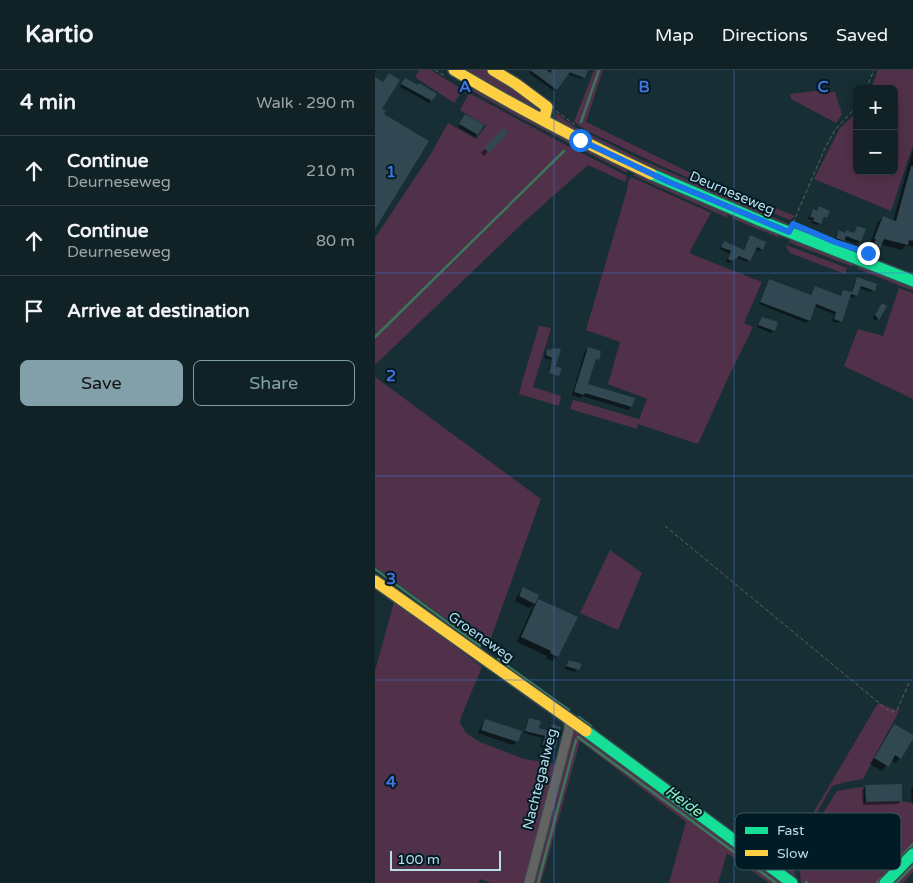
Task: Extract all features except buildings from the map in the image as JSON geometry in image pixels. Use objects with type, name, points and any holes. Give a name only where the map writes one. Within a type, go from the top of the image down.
[{"type":"street","name":"Deurneseweg","points":[[454,70],[580,140],[669,182],[913,282]]},
{"type":"street","points":[[493,70],[547,107],[544,120]]},
{"type":"street","name":"Groeneweg","points":[[375,581],[569,719]]},
{"type":"street","name":"Nachtegaalweg","points":[[529,883],[569,730],[569,719]]},
{"type":"street","name":"Nachtegaalweg","points":[[569,719],[735,841]]},
{"type":"street","points":[[901,866],[913,854]]},
{"type":"street","name":"Nachtegaalweg","points":[[774,870],[792,883]]},
{"type":"street","points":[[885,883],[898,870]]},
{"type":"path","points":[[868,85],[874,70]]},
{"type":"path","points":[[547,107],[555,110],[576,125]]},
{"type":"path","points":[[789,232],[825,148],[835,130],[853,110]]},
{"type":"path","points":[[665,526],[889,710],[893,712],[897,710],[909,683]]},
{"type":"shaded area","points":[[417,70],[431,70],[463,90],[454,103],[415,77],[419,71]]},
{"type":"shaded area","points":[[461,70],[487,70],[540,104],[542,114]]},
{"type":"shaded area","points":[[594,70],[603,70],[586,122],[695,175],[795,216],[790,220],[668,169],[600,137],[574,122]]},
{"type":"shaded area","points":[[878,70],[913,70],[913,145],[891,211],[814,179],[840,128],[853,115],[853,175],[898,175],[898,85],[872,85]]},
{"type":"shaded area","points":[[478,89],[626,167],[627,173],[470,90]]},
{"type":"shaded area","points":[[815,91],[835,92],[842,114],[836,123],[791,99],[790,94]]},
{"type":"shaded area","points":[[469,93],[627,176],[625,182],[588,165],[525,221],[375,365],[375,238],[432,152],[448,123],[476,139],[486,126],[460,110]]},
{"type":"shaded area","points":[[556,113],[575,127],[640,159],[789,224],[783,226],[649,169],[559,124]]},
{"type":"shaded area","points":[[638,173],[726,212],[728,218],[632,175]]},
{"type":"shaded area","points":[[631,177],[711,213],[690,251],[691,254],[762,282],[744,323],[753,327],[698,444],[638,424],[637,429],[570,409],[573,400],[639,419],[647,399],[608,384],[620,342],[586,330]]},
{"type":"shaded area","points":[[734,217],[775,231],[780,238],[731,218]]},
{"type":"shaded area","points":[[790,240],[851,262],[853,267],[788,242]]},
{"type":"shaded area","points":[[786,245],[847,268],[845,274],[790,253]]},
{"type":"shaded area","points":[[858,266],[913,286],[913,291],[858,269]]},
{"type":"shaded area","points":[[899,288],[913,293],[913,399],[844,366],[858,329],[883,336]]},
{"type":"shaded area","points":[[539,326],[551,328],[533,387],[561,396],[559,406],[519,394]]},
{"type":"shaded area","points":[[375,377],[541,499],[487,649],[375,567]]},
{"type":"shaded area","points":[[610,550],[642,573],[618,630],[580,613]]},
{"type":"shaded area","points":[[394,602],[482,667],[461,717],[460,723],[466,733],[480,742],[524,759],[556,764],[524,883],[491,883],[480,879],[479,883],[375,883],[375,671]]},
{"type":"shaded area","points":[[878,703],[899,711],[863,779],[832,786],[817,813],[813,813]]},
{"type":"shaded area","points":[[578,731],[735,846],[735,859],[727,853],[718,883],[669,883],[686,822],[580,741],[541,883],[532,883],[573,732]]},
{"type":"shaded area","points":[[864,787],[864,802],[899,801],[913,803],[913,847],[901,860],[901,813],[823,813],[837,791]]},
{"type":"shaded area","points":[[913,858],[913,872],[903,883],[890,883]]},
{"type":"shaded area","points":[[751,870],[767,870],[785,883],[769,883]]},
{"type":"shaded area","points":[[787,870],[795,870],[795,876]]},
{"type":"shaded area","points":[[800,870],[893,870],[881,883],[801,883]]},
{"type":"waterway","points":[[581,122],[599,70]]},
{"type":"waterway","points":[[375,337],[564,151]]},
{"type":"waterway","points":[[375,569],[480,646]]},
{"type":"waterway","points":[[498,659],[569,710]]},
{"type":"waterway","points":[[579,717],[591,726]]},
{"type":"waterway","name":"Heide","points":[[578,737],[735,853]]},
{"type":"waterway","points":[[538,883],[576,740]]},
{"type":"waterway","points":[[901,857],[913,844]]},
{"type":"waterway","points":[[896,883],[913,866]]},
{"type":"waterway","name":"Heide","points":[[758,870],[776,883]]},
{"type":"waterway","points":[[877,883],[881,878]]},
{"type":"traffic: fast","points":[[651,174],[761,221],[913,281]]},
{"type":"traffic: fast","points":[[586,731],[735,841]]},
{"type":"traffic: fast","points":[[901,866],[913,854]]},
{"type":"traffic: fast","points":[[774,870],[792,883]]},
{"type":"traffic: fast","points":[[885,883],[898,870]]},
{"type":"traffic: slow","points":[[454,70],[551,125],[651,174]]},
{"type":"traffic: slow","points":[[493,70],[547,107],[544,120]]},
{"type":"traffic: slow","points":[[375,581],[586,731]]},
{"type":"route","points":[[580,140],[669,182],[789,232],[793,224],[835,242],[868,253]]}]
